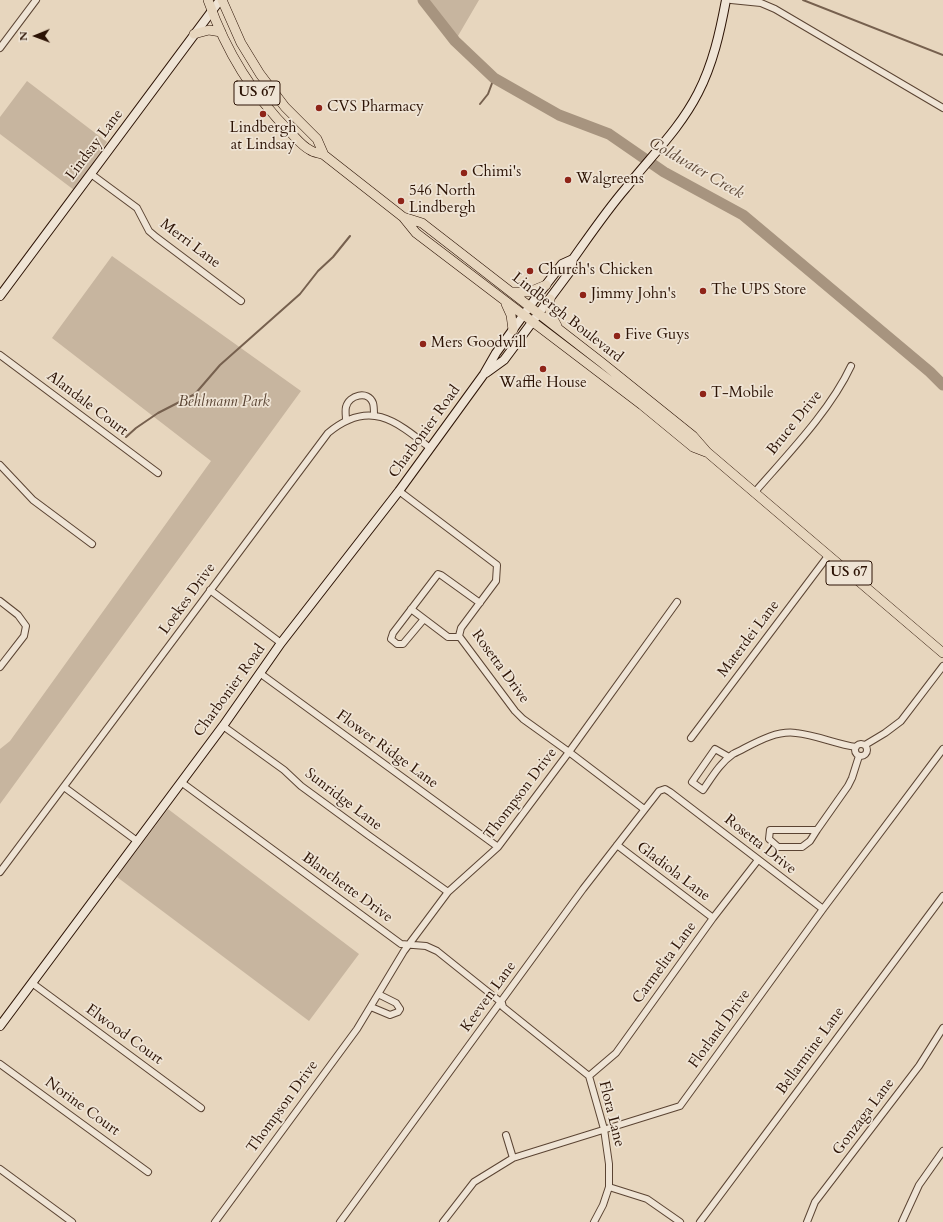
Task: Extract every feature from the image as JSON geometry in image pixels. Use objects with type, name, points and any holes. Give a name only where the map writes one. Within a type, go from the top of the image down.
[{"type":"main road","name":"Lindbergh Boulevard","points":[[208,0],[221,32],[252,86],[277,118],[310,150],[324,155],[404,217],[416,233],[658,418],[692,447],[707,452]]},
{"type":"main road","name":"Lindbergh Boulevard","points":[[221,0],[241,43],[260,74],[285,107],[317,138],[324,155]]},
{"type":"main road","name":"Lindsay Lane","points":[[0,296],[194,34],[221,0]]},
{"type":"main road","points":[[573,259],[615,201],[658,152],[685,117],[706,76],[720,30],[726,0]]},
{"type":"main road","points":[[194,34],[209,30],[221,32]]},
{"type":"main road","name":"Lindbergh Boulevard","points":[[404,217],[422,223],[530,306],[698,440],[707,452],[754,493]]},
{"type":"main road","name":"Charbonier Road","points":[[0,1026],[223,726],[261,674],[281,643],[399,491],[484,374],[496,352],[512,330],[562,264],[573,259]]},
{"type":"main road","name":"Charbonier Road","points":[[484,374],[504,360],[570,270],[573,259]]},
{"type":"main road","points":[[511,292],[529,292],[546,285]]},
{"type":"main road","points":[[550,299],[550,313],[559,329]]},
{"type":"main road","points":[[504,301],[511,315],[512,330]]},
{"type":"main road","name":"US 67","points":[[754,493],[943,653]]},
{"type":"street","points":[[0,48],[36,0]]},
{"type":"street","points":[[731,0],[761,3],[775,9],[943,108]]},
{"type":"street","name":"Merri Lane","points":[[91,174],[137,208],[149,231],[156,237],[241,301]]},
{"type":"street","name":"Alandale Court","points":[[0,355],[158,473]]},
{"type":"street","name":"Bruce Drive","points":[[754,493],[810,428],[844,381],[851,366]]},
{"type":"street","points":[[346,420],[346,406],[350,399],[360,395],[369,398],[373,403],[374,416]]},
{"type":"street","name":"Loekes Drive","points":[[0,872],[328,433],[346,420],[374,416],[394,422],[430,448]]},
{"type":"street","points":[[0,465],[33,500],[92,544]]},
{"type":"street","name":"Rosetta Drive","points":[[399,491],[497,565],[496,581],[460,628],[460,637],[515,711],[523,719],[569,752],[644,810]]},
{"type":"street","name":"Materdei Lane","points":[[691,738],[828,556]]},
{"type":"street","points":[[424,619],[403,644],[394,643],[391,637],[438,574],[480,603]]},
{"type":"street","points":[[210,590],[281,643]]},
{"type":"street","points":[[0,601],[18,615],[26,626],[24,636],[0,667]]},
{"type":"street","name":"Thompson Drive","points":[[215,1222],[341,1051],[371,1007],[410,944],[448,892],[498,847],[569,752],[677,602]]},
{"type":"street","points":[[411,609],[448,637],[460,637]]},
{"type":"street","points":[[729,757],[715,749],[692,782],[703,790],[724,760],[768,737],[780,734],[795,733],[856,747],[860,744],[865,745],[901,721],[943,666]]},
{"type":"street","name":"Flower Ridge Lane","points":[[261,674],[498,847]]},
{"type":"street","name":"Sunridge Lane","points":[[223,726],[284,770],[301,786],[355,826],[448,892]]},
{"type":"street","points":[[859,756],[866,754],[867,748],[865,745]]},
{"type":"street","points":[[856,747],[856,753],[859,756]]},
{"type":"street","name":"Florland Drive","points":[[444,1222],[474,1182],[514,1158],[680,1106],[823,909],[943,749]]},
{"type":"street","points":[[817,830],[770,830],[769,839],[778,847],[802,847],[810,841],[850,782],[859,756]]},
{"type":"street","name":"Blanchette Drive","points":[[181,782],[401,944],[426,946],[437,951],[502,1002]]},
{"type":"street","points":[[64,787],[137,841]]},
{"type":"street","name":"Rosetta Drive","points":[[662,789],[670,792],[823,909]]},
{"type":"street","name":"Keeven Lane","points":[[340,1222],[656,793],[662,789]]},
{"type":"street","name":"Gladiola Lane","points":[[617,846],[714,918]]},
{"type":"street","name":"Carmelita Lane","points":[[589,1076],[616,1053],[758,860]]},
{"type":"street","name":"Bellarmine Lane","points":[[700,1222],[943,896]]},
{"type":"street","name":"Elwood Court","points":[[32,983],[201,1108]]},
{"type":"street","points":[[371,1007],[390,1015],[398,1012],[400,1009],[396,1003],[378,994]]},
{"type":"street","name":"Flora Lane","points":[[502,1002],[504,1007],[589,1076],[604,1130],[609,1164],[609,1187],[594,1222]]},
{"type":"street","name":"Gonzaga Lane","points":[[807,1222],[816,1202],[919,1066],[943,1028]]},
{"type":"street","name":"Norine Court","points":[[0,1064],[148,1172]]},
{"type":"street","points":[[506,1135],[514,1158]]},
{"type":"street","points":[[902,1222],[919,1185],[943,1151]]},
{"type":"street","points":[[0,1169],[72,1222]]},
{"type":"street","points":[[609,1187],[647,1199],[680,1222]]},
{"type":"green space","points":[[423,0],[479,0],[455,41]]},
{"type":"green space","points":[[27,81],[107,142],[74,190],[0,134],[0,117]]},
{"type":"green space","name":"Behlmann Park","points":[[112,256],[301,391],[0,804],[0,749],[10,741],[211,461],[52,338]]},
{"type":"green space","points":[[168,809],[359,954],[309,1021],[117,877]]},
{"type":"waterway","name":"Coldwater Creek","points":[[423,0],[455,41],[494,78],[559,115],[609,134],[664,172],[743,215],[930,372],[943,385]]},
{"type":"waterway","points":[[803,0],[943,55]]},
{"type":"waterway","points":[[480,104],[488,94],[494,78]]},
{"type":"waterway","points":[[126,437],[158,413],[195,394],[220,365],[300,294],[318,271],[333,257],[350,236]]},
{"type":"place","name":"CVS Pharmacy","points":[[319,108]]},
{"type":"place","name":"Lindbergh at Lindsay","points":[[263,114]]},
{"type":"place","name":"Chimi's","points":[[464,173]]},
{"type":"place","name":"Walgreens","points":[[568,180]]},
{"type":"place","name":"546 North Lindbergh","points":[[401,201]]},
{"type":"place","name":"Church's Chicken","points":[[530,271]]},
{"type":"place","name":"The UPS Store","points":[[703,291]]},
{"type":"place","name":"Jimmy John's","points":[[583,295]]},
{"type":"place","name":"Five Guys","points":[[617,336]]},
{"type":"place","name":"Mers Goodwill","points":[[423,344]]},
{"type":"place","name":"Waffle House","points":[[543,369]]},
{"type":"place","name":"T-Mobile","points":[[703,394]]}]
